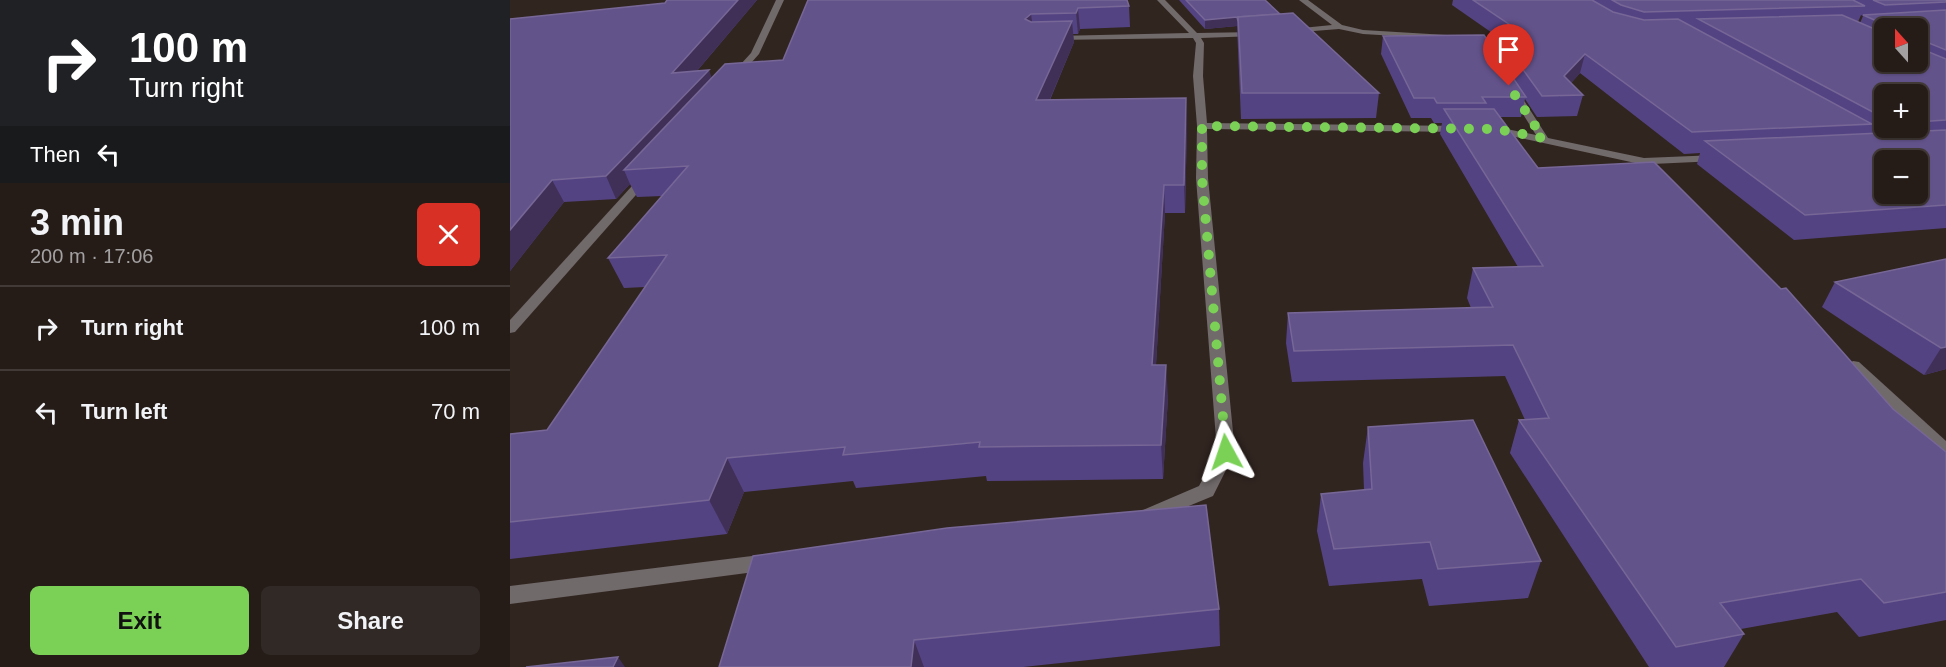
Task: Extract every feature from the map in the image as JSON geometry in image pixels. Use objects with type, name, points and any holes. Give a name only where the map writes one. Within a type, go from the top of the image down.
[{"type":"street","points":[[723,90],[754,54],[780,0]]},
{"type":"street","points":[[1128,518],[1152,515],[1206,492],[1226,452],[1202,178],[1202,126],[1198,76],[1200,43],[1161,0]]},
{"type":"street","points":[[1303,0],[1339,27]]},
{"type":"street","points":[[1280,32],[1339,27],[1363,32],[1440,35],[1474,42]]},
{"type":"street","points":[[1043,39],[1268,33]]},
{"type":"street","points":[[1506,80],[1543,138]]},
{"type":"street","points":[[1202,126],[1473,129]]},
{"type":"street","points":[[1485,129],[1543,138],[1644,161],[1730,157]]},
{"type":"street","points":[[1644,161],[1666,188]]},
{"type":"street","points":[[510,329],[652,169]]},
{"type":"street","points":[[1842,356],[1946,452]]},
{"type":"street","points":[[510,595],[783,561]]},
{"type":"building","points":[[667,0],[738,0],[672,73],[709,70],[606,176],[552,180],[510,230],[510,19],[665,3]]},
{"type":"building","points":[[808,0],[1127,0],[1129,6],[1078,8],[1076,13],[1031,14],[1025,19],[1031,22],[1072,21],[1036,100],[1186,98],[1184,185],[1164,185],[1152,365],[1166,365],[1161,445],[979,447],[980,442],[843,455],[845,447],[727,458],[709,500],[510,522],[510,434],[547,430],[667,255],[608,258],[688,166],[624,170],[725,64],[783,60]]},
{"type":"building","points":[[1186,0],[1265,0],[1280,14],[1238,17],[1238,21],[1237,17],[1205,20]]},
{"type":"building","points":[[1473,0],[1592,0],[1613,12],[1644,20],[1678,19],[1872,124],[1692,132],[1585,54],[1564,76],[1583,95],[1542,96],[1498,35],[1525,35]]},
{"type":"building","points":[[1612,0],[1853,0],[1865,6],[1644,12]]},
{"type":"building","points":[[1873,0],[1946,0],[1946,2],[1885,5]]},
{"type":"building","points":[[1946,10],[1946,50],[1928,43],[1928,18],[1874,20],[1863,15]]},
{"type":"building","points":[[1293,13],[1379,93],[1242,93],[1238,17]]},
{"type":"building","points":[[1842,15],[1874,29],[1874,72],[1928,72],[1928,52],[1946,59],[1946,120],[1928,121],[1928,84],[1874,84],[1874,113],[1698,19]]},
{"type":"building","points":[[1484,35],[1526,97],[1482,97],[1486,103],[1437,103],[1434,98],[1414,98],[1383,36]]},
{"type":"building","points":[[1444,109],[1494,109],[1538,168],[1654,162],[1781,289],[1786,288],[1893,409],[1946,452],[1946,592],[1884,603],[1861,579],[1720,603],[1744,634],[1676,647],[1519,420],[1549,418],[1513,345],[1294,351],[1288,313],[1493,307],[1473,268],[1543,266]]},
{"type":"building","points":[[1946,130],[1946,205],[1805,215],[1705,141],[1874,133],[1874,138],[1928,138],[1928,131]]},
{"type":"building","points":[[1946,259],[1946,347],[1941,348],[1835,282]]},
{"type":"building","points":[[1473,420],[1541,561],[1438,569],[1430,542],[1334,549],[1321,494],[1372,489],[1368,427]]},
{"type":"building","points":[[1206,505],[1219,609],[914,640],[911,667],[719,667],[753,556],[947,528]]},
{"type":"building","points":[[618,657],[613,667],[526,667]]},
{"type":"route","points":[[1226,452],[1202,178],[1202,126],[1496,129],[1543,138],[1509,86]]}]
